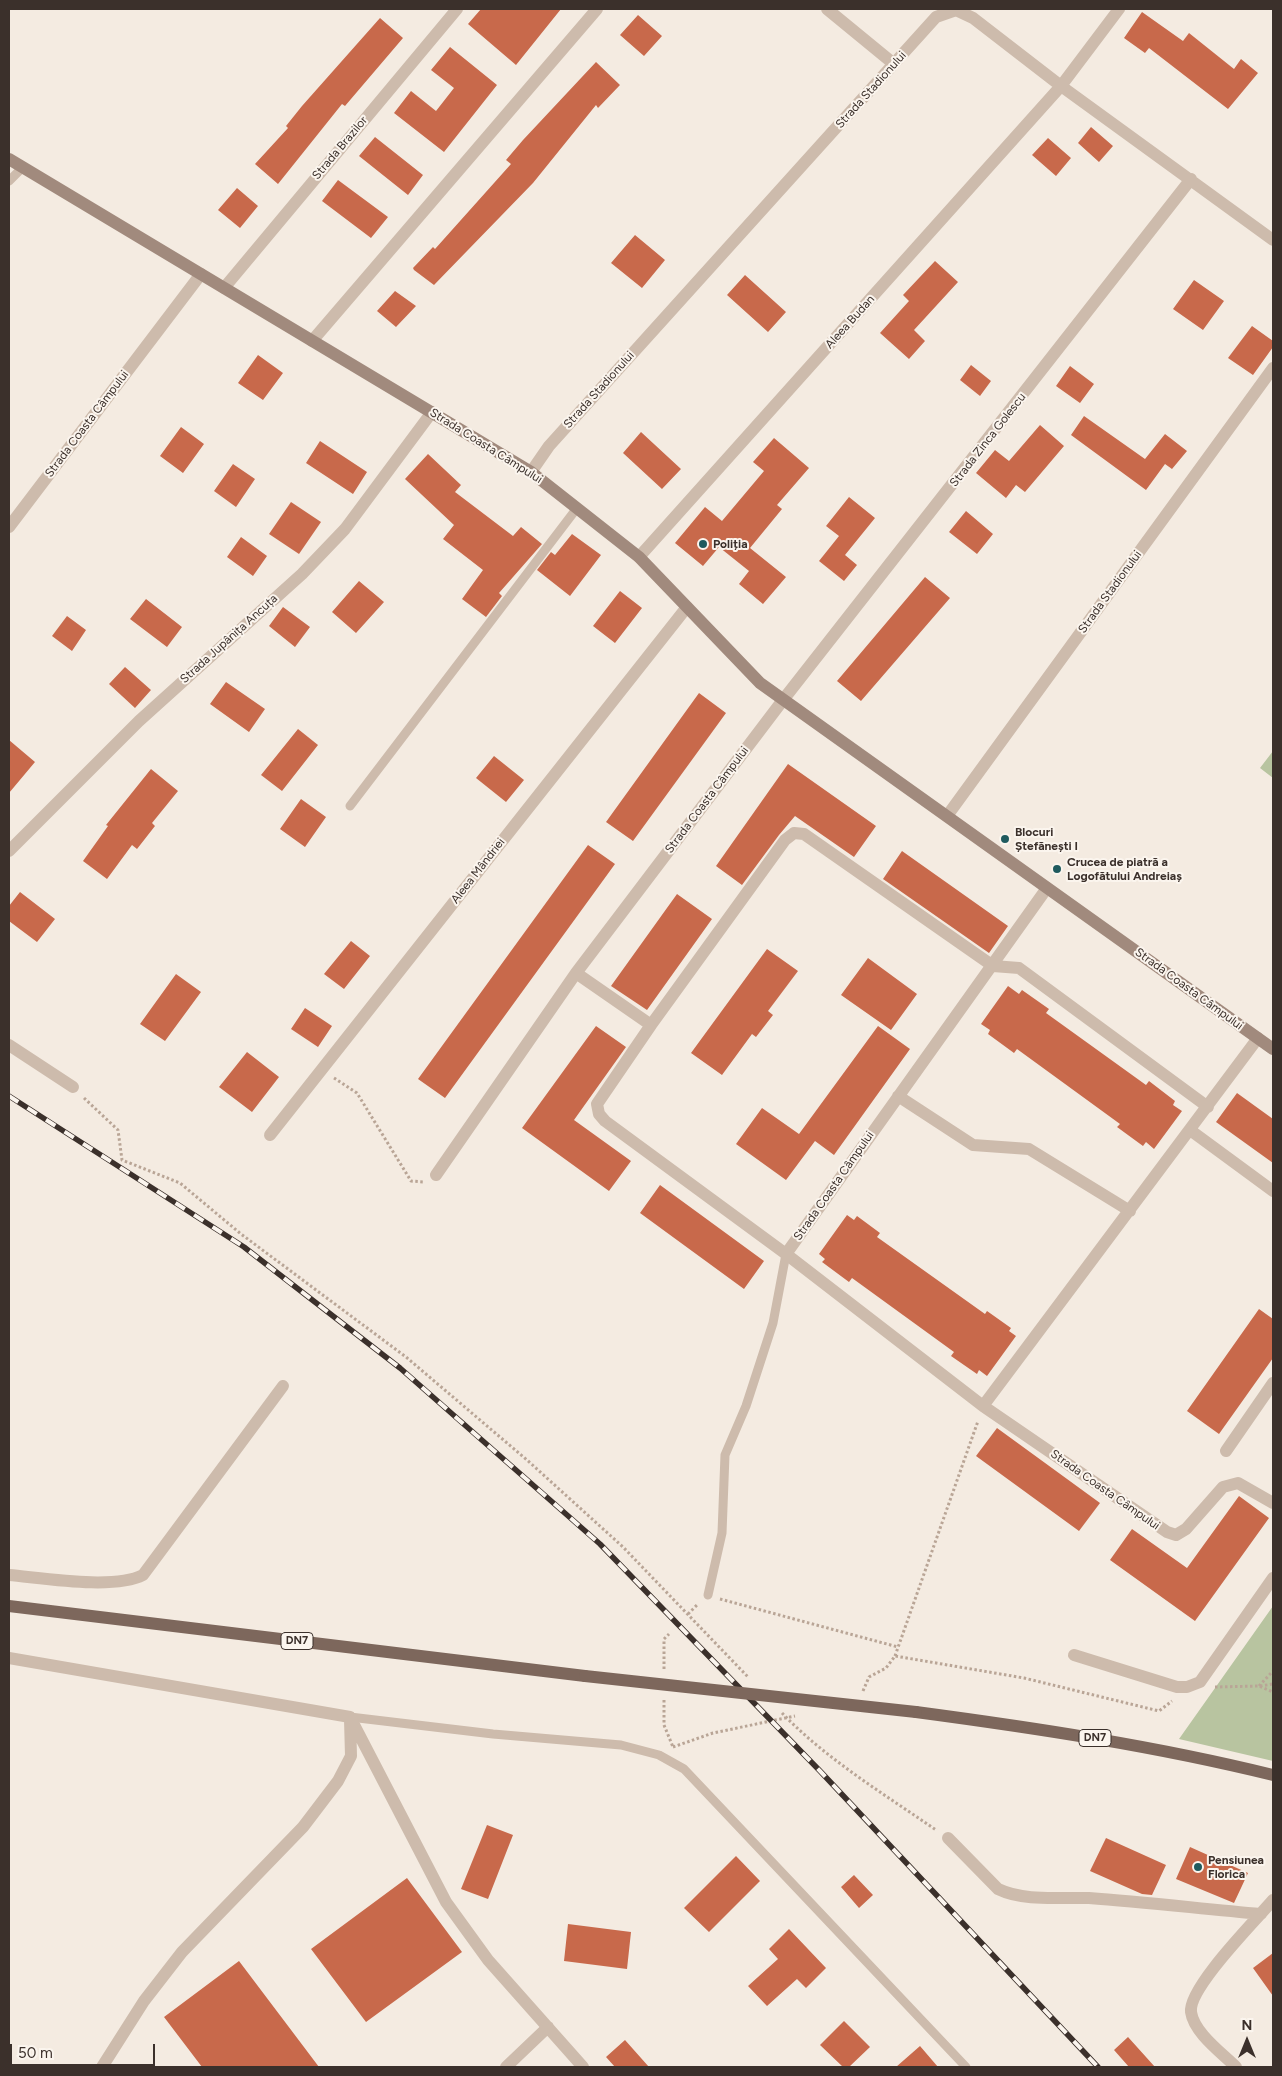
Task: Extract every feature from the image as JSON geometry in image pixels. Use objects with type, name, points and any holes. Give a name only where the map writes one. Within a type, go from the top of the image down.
[{"type":"main road","name":"DN7","points":[[9,1606],[585,1676],[916,1712],[1050,1730],[1145,1747],[1273,1775]]},
{"type":"street","name":"Strada Brazilor","points":[[224,288],[457,9]]},
{"type":"street","points":[[312,341],[597,9]]},
{"type":"street","points":[[827,9],[894,64]]},
{"type":"street","name":"Strada Stadionului","points":[[531,472],[549,446],[936,17],[956,9],[973,18],[1061,86],[1273,240]]},
{"type":"street","name":"Aleea Budan","points":[[639,557],[1061,86],[1119,9]]},
{"type":"street","name":"Strada Coasta Câmpului","points":[[9,159],[531,472],[639,557],[760,683],[1273,1049]]},
{"type":"street","name":"Strada Zinca Golescu","points":[[783,700],[1191,179]]},
{"type":"street","name":"Strada Coasta Câmpului","points":[[9,527],[201,274]]},
{"type":"street","name":"Strada Stadionului","points":[[947,816],[1273,368]]},
{"type":"street","name":"Strada Jupânița Ancuța","points":[[9,851],[140,721],[302,574],[339,536],[432,412]]},
{"type":"street","name":"Aleea Mândriei","points":[[270,1135],[687,608]]},
{"type":"street","name":"Strada Coasta Câmpului","points":[[436,1174],[576,973],[783,700]]},
{"type":"street","points":[[786,1254],[605,1121],[599,1114],[597,1104],[651,1025],[785,840],[794,834],[804,834],[993,966],[1019,968],[1208,1107]]},
{"type":"street","name":"Strada Coasta Câmpului","points":[[1047,888],[786,1254],[983,1406],[1167,1532],[1176,1535],[1186,1529],[1223,1487],[1238,1483],[1273,1503]]},
{"type":"street","points":[[576,973],[651,1025]]},
{"type":"street","points":[[983,1406],[1258,1038]]},
{"type":"street","points":[[9,1045],[73,1087]]},
{"type":"street","points":[[898,1096],[973,1145],[1029,1149],[1130,1211]]},
{"type":"street","points":[[1190,1130],[1273,1191]]},
{"type":"street","points":[[1226,1451],[1273,1383]]},
{"type":"street","points":[[9,1575],[110,1582],[132,1581],[143,1575],[283,1386]]},
{"type":"street","points":[[1074,1655],[1177,1687],[1187,1687],[1200,1682],[1273,1578]]},
{"type":"street","points":[[9,1658],[350,1717]]},
{"type":"street","points":[[350,1717],[446,1902],[488,1960],[583,2067]]},
{"type":"street","points":[[102,2067],[144,2001],[182,1952],[303,1827],[338,1781],[351,1756],[350,1717]]},
{"type":"street","points":[[948,1838],[998,1889],[1005,1892],[1024,1896],[1090,1898],[1261,1914]]},
{"type":"street","points":[[1236,2067],[1198,2028],[1191,2012],[1192,2004],[1202,1982],[1273,1900]]},
{"type":"street","points":[[506,2067],[548,2027]]},
{"type":"lane","points":[[9,181],[23,167]]},
{"type":"lane","points":[[350,806],[577,508]]},
{"type":"lane","points":[[708,1595],[722,1533],[725,1455],[746,1406],[773,1324],[786,1254]]},
{"type":"lane","points":[[350,1717],[493,1734],[621,1745],[664,1758],[684,1769],[966,2067]]},
{"type":"path","points":[[321,1070],[357,1093],[411,1181],[429,1182],[436,1174]]},
{"type":"path","points":[[73,1087],[118,1130],[122,1160],[180,1183],[241,1234],[406,1357],[527,1460],[623,1547],[754,1683]]},
{"type":"path","points":[[862,1694],[869,1678],[886,1668],[895,1656],[983,1406]]},
{"type":"path","points":[[708,1595],[898,1648]]},
{"type":"path","points":[[895,1656],[1024,1678],[1160,1711],[1187,1687],[1259,1686],[1273,1684]]},
{"type":"path","points":[[1259,1686],[1273,1671]]},
{"type":"path","points":[[1259,1686],[1273,1692]]},
{"type":"path","points":[[780,1710],[787,1718],[854,1773],[948,1838]]},
{"type":"path","points":[[664,1758],[673,1747],[713,1733],[804,1714]]},
{"type":"green space","points":[[1273,751],[1273,778],[1260,768]]},
{"type":"green space","points":[[1273,1606],[1273,1761],[1179,1739]]},
{"type":"building","points":[[481,9],[561,9],[516,65],[468,24]]},
{"type":"building","points":[[1142,12],[1183,41],[1189,33],[1234,69],[1241,59],[1258,73],[1228,109],[1149,48],[1145,53],[1124,38]]},
{"type":"building","points":[[638,15],[662,36],[644,56],[620,35]]},
{"type":"building","points":[[380,18],[403,38],[345,106],[342,104],[278,184],[255,164],[288,128],[286,126],[302,106]]},
{"type":"building","points":[[450,47],[497,85],[444,152],[394,113],[411,91],[436,111],[454,88],[431,70]]},
{"type":"building","points":[[596,62],[620,85],[598,108],[596,105],[533,183],[434,285],[414,270],[413,268],[433,247],[435,249],[511,164],[506,160],[523,140]]},
{"type":"building","points":[[1091,127],[1113,146],[1099,162],[1078,143]]},
{"type":"building","points":[[375,137],[423,175],[408,195],[359,156]]},
{"type":"building","points":[[1048,138],[1071,158],[1056,176],[1032,155]]},
{"type":"building","points":[[338,180],[388,217],[371,238],[322,201]]},
{"type":"building","points":[[237,188],[258,206],[240,228],[218,210]]},
{"type":"building","points":[[635,235],[665,260],[642,288],[611,263]]},
{"type":"building","points":[[935,261],[958,282],[914,330],[925,341],[909,359],[880,333],[909,301],[903,295]]},
{"type":"building","points":[[745,275],[786,312],[768,332],[727,295]]},
{"type":"building","points":[[1194,280],[1224,301],[1203,330],[1173,309]]},
{"type":"building","points":[[395,291],[416,306],[396,327],[377,311]]},
{"type":"building","points":[[1252,326],[1273,341],[1273,347],[1253,375],[1228,358]]},
{"type":"building","points":[[258,355],[283,373],[263,400],[238,383]]},
{"type":"building","points":[[971,365],[991,381],[980,396],[960,380]]},
{"type":"building","points":[[1070,366],[1094,384],[1080,403],[1056,386]]},
{"type":"building","points":[[1084,416],[1145,459],[1165,434],[1187,451],[1172,469],[1165,464],[1146,490],[1071,435]]},
{"type":"building","points":[[1040,425],[1064,446],[1025,492],[1016,485],[1006,498],[976,473],[995,450],[1009,461]]},
{"type":"building","points":[[181,427],[204,444],[183,473],[160,456]]},
{"type":"building","points":[[641,432],[681,469],[662,489],[623,453]]},
{"type":"building","points":[[774,438],[809,468],[777,505],[782,509],[750,548],[786,577],[763,604],[739,584],[749,571],[719,547],[703,566],[675,543],[705,507],[722,521],[764,471],[753,462]]},
{"type":"building","points":[[320,441],[367,472],[353,494],[306,463]]},
{"type":"building","points":[[428,454],[461,485],[455,492],[513,536],[521,527],[542,544],[499,593],[502,596],[486,617],[462,599],[483,570],[443,539],[454,525],[405,479]]},
{"type":"building","points":[[233,464],[255,479],[236,507],[214,491]]},
{"type":"building","points":[[849,497],[875,518],[845,555],[857,565],[844,581],[819,561],[839,536],[826,526]]},
{"type":"building","points":[[291,502],[321,522],[299,554],[269,534]]},
{"type":"building","points":[[966,511],[993,534],[977,554],[949,532]]},
{"type":"building","points":[[572,534],[601,555],[570,596],[537,570],[551,552],[555,555]]},
{"type":"building","points":[[241,537],[267,556],[253,576],[227,557]]},
{"type":"building","points":[[925,577],[950,598],[861,701],[837,681]]},
{"type":"building","points":[[359,581],[384,602],[356,633],[332,612]]},
{"type":"building","points":[[620,591],[642,608],[615,643],[593,626]]},
{"type":"building","points":[[146,599],[182,627],[167,647],[130,619]]},
{"type":"building","points":[[283,607],[310,627],[295,647],[269,626]]},
{"type":"building","points":[[67,616],[86,630],[72,651],[52,636]]},
{"type":"building","points":[[125,667],[151,690],[135,708],[109,684]]},
{"type":"building","points":[[226,682],[265,709],[249,732],[210,704]]},
{"type":"building","points":[[699,693],[726,713],[633,841],[606,822]]},
{"type":"building","points":[[298,729],[318,745],[282,791],[261,775]]},
{"type":"building","points":[[9,740],[35,762],[9,793]]},
{"type":"building","points":[[494,756],[524,780],[506,802],[476,778]]},
{"type":"building","points":[[788,764],[876,826],[854,857],[795,816],[742,885],[716,866]]},
{"type":"building","points":[[151,769],[178,791],[152,823],[155,826],[137,849],[132,845],[107,879],[83,861],[108,826],[106,825]]},
{"type":"building","points":[[301,799],[326,817],[305,847],[280,829]]},
{"type":"building","points":[[588,845],[615,864],[445,1098],[418,1079]]},
{"type":"building","points":[[902,851],[1008,926],[989,953],[883,879]]},
{"type":"building","points":[[20,892],[55,919],[37,942],[9,921],[9,906]]},
{"type":"building","points":[[677,894],[712,919],[647,1010],[611,986]]},
{"type":"building","points":[[351,941],[370,956],[344,989],[324,974]]},
{"type":"building","points":[[767,949],[798,971],[768,1011],[773,1015],[756,1037],[752,1034],[722,1075],[691,1053]]},
{"type":"building","points":[[868,958],[917,994],[891,1030],[841,995]]},
{"type":"building","points":[[176,974],[201,992],[165,1041],[140,1024]]},
{"type":"building","points":[[1008,986],[1019,994],[1022,990],[1049,1009],[1046,1013],[1146,1085],[1149,1081],[1175,1101],[1173,1105],[1182,1111],[1154,1149],[1146,1142],[1143,1146],[1117,1127],[1120,1124],[1017,1049],[1014,1053],[988,1034],[990,1030],[981,1024]]},
{"type":"building","points":[[305,1008],[332,1026],[318,1047],[291,1029]]},
{"type":"building","points":[[596,1026],[626,1047],[574,1120],[631,1161],[609,1191],[522,1128]]},
{"type":"building","points":[[878,1026],[910,1049],[834,1155],[815,1141],[786,1180],[736,1144],[762,1108],[799,1134]]},
{"type":"building","points":[[247,1052],[279,1077],[252,1112],[219,1087]]},
{"type":"building","points":[[1237,1093],[1273,1119],[1273,1163],[1216,1122]]},
{"type":"building","points":[[660,1185],[764,1261],[744,1289],[640,1213]]},
{"type":"building","points":[[847,1215],[854,1220],[857,1216],[880,1233],[877,1237],[985,1314],[987,1311],[1011,1328],[1009,1331],[1016,1336],[987,1376],[979,1370],[977,1374],[951,1356],[954,1352],[852,1278],[849,1282],[822,1262],[825,1259],[819,1254]]},
{"type":"building","points":[[1259,1309],[1273,1319],[1273,1358],[1219,1434],[1187,1411]]},
{"type":"building","points":[[997,1428],[1100,1503],[1079,1531],[976,1456]]},
{"type":"building","points":[[1239,1496],[1269,1518],[1195,1621],[1110,1560],[1132,1529],[1187,1568]]},
{"type":"building","points":[[487,1825],[513,1835],[488,1899],[461,1889]]},
{"type":"building","points":[[1106,1838],[1166,1865],[1152,1895],[1142,1894],[1090,1871]]},
{"type":"building","points":[[1190,1847],[1248,1873],[1234,1903],[1176,1879]]},
{"type":"building","points":[[736,1856],[760,1881],[709,1932],[684,1908]]},
{"type":"building","points":[[854,1875],[873,1895],[859,1908],[841,1887]]},
{"type":"building","points":[[407,1878],[462,1952],[366,2022],[311,1949]]},
{"type":"building","points":[[568,1924],[631,1932],[627,1969],[564,1961]]},
{"type":"building","points":[[789,1929],[826,1968],[806,1988],[797,1979],[767,2006],[748,1986],[778,1959],[769,1949]]},
{"type":"building","points":[[1273,1953],[1273,1996],[1253,1968]]},
{"type":"building","points":[[239,1961],[319,2067],[202,2067],[164,2017]]},
{"type":"building","points":[[844,2021],[870,2047],[849,2067],[843,2067],[820,2045]]},
{"type":"building","points":[[1128,2037],[1155,2067],[1129,2067],[1114,2050]]},
{"type":"building","points":[[625,2040],[649,2067],[615,2067],[606,2057]]},
{"type":"building","points":[[920,2046],[938,2067],[896,2067]]},
{"type":"railway","points":[[9,1096],[244,1247],[400,1368],[600,1544],[820,1771],[1098,2067]]},
{"type":"place","name":"Poliția","points":[[703,544]]},
{"type":"place","name":"Blocuri Ștefănești I","points":[[1005,839]]},
{"type":"place","name":"Crucea de piatră a Logofătului Andreiaș","points":[[1057,869]]},
{"type":"place","name":"Pensiunea Florica","points":[[1198,1867]]}]
